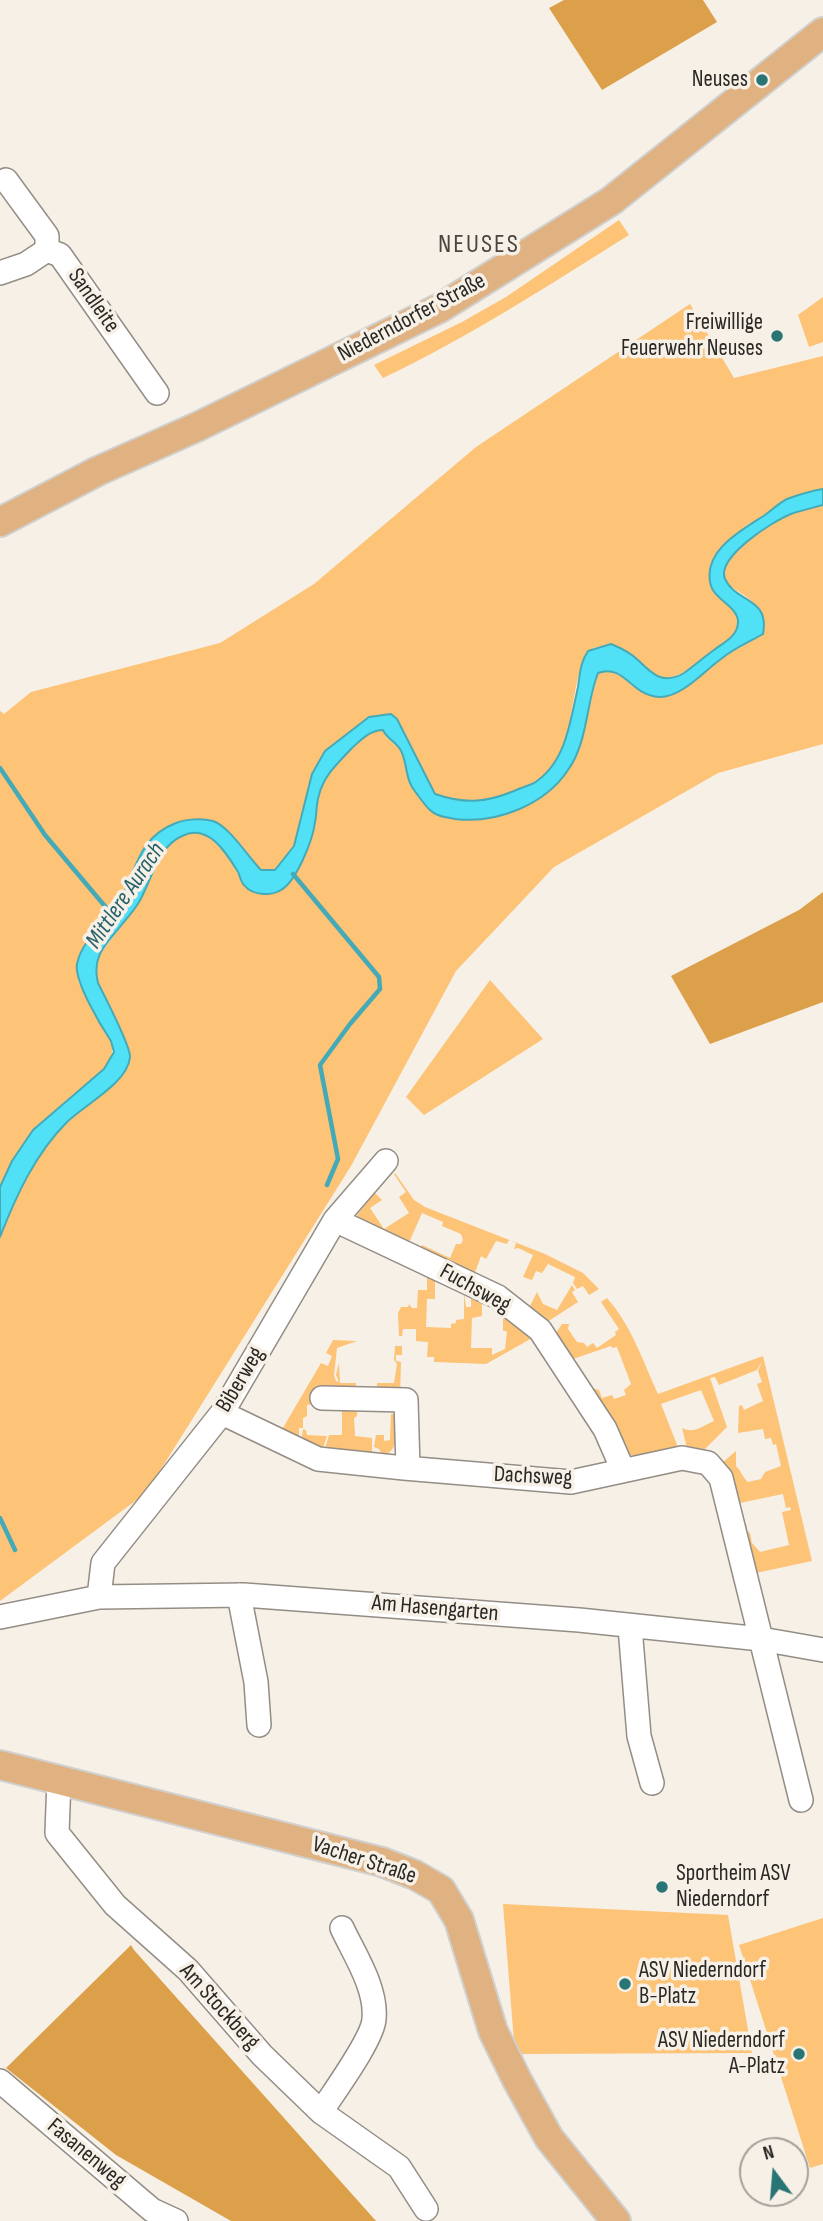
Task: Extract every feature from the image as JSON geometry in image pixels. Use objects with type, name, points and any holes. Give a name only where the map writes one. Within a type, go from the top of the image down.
[{"type":"main road","name":"Niederndorfer Straße","points":[[0,522],[97,471],[197,427],[440,308],[611,201],[823,32]]},
{"type":"main road","name":"Vacher Straße","points":[[0,1765],[382,1862],[415,1875],[441,1890],[459,1920],[493,2031],[517,2080],[549,2137],[616,2221]]},
{"type":"street","name":"Sandleite","points":[[6,180],[47,236],[47,250],[60,255],[157,393]]},
{"type":"street","points":[[0,272],[26,264],[47,250]]},
{"type":"street","name":"Biberweg","points":[[99,1597],[103,1563],[222,1413],[335,1220],[386,1161]]},
{"type":"street","name":"Fuchsweg","points":[[335,1220],[498,1297],[540,1330],[605,1429],[623,1469]]},
{"type":"street","points":[[321,1398],[406,1400],[408,1468]]},
{"type":"street","name":"Dachsweg","points":[[222,1413],[318,1459],[571,1482],[682,1458],[708,1463],[721,1478],[761,1639]]},
{"type":"street","points":[[239,1595],[256,1682],[259,1725]]},
{"type":"street","name":"Am Hasengarten","points":[[0,1617],[99,1597],[239,1595],[410,1606],[761,1639],[823,1650]]},
{"type":"street","points":[[630,1627],[639,1735],[652,1783]]},
{"type":"street","points":[[761,1639],[801,1800]]},
{"type":"street","name":"Am Stockberg","points":[[59,1780],[57,1833],[115,1905],[188,1970],[262,2055],[320,2112],[399,2167],[426,2209]]},
{"type":"street","points":[[320,2112],[356,2058],[374,2020],[370,1990],[342,1928]]},
{"type":"street","name":"Fasanenweg","points":[[0,2081],[152,2210],[176,2221]]},
{"type":"shaded area","points":[[564,0],[703,0],[717,22],[602,90],[549,8]]},
{"type":"shaded area","points":[[619,220],[629,235],[508,310],[383,378],[374,365],[506,297]]},
{"type":"shaded area","points":[[823,297],[823,342],[809,347],[798,315]]},
{"type":"shaded area","points":[[690,304],[734,378],[823,356],[823,489],[747,525],[721,548],[712,560],[738,622],[732,637],[696,665],[667,678],[654,675],[630,654],[611,644],[593,648],[580,671],[568,732],[554,765],[541,778],[525,786],[484,800],[456,799],[435,794],[403,729],[391,714],[363,722],[320,759],[309,784],[295,844],[275,871],[261,870],[247,852],[211,820],[182,820],[134,868],[117,906],[89,938],[78,981],[111,1041],[110,1059],[104,1069],[30,1136],[8,1168],[0,1187],[0,711],[4,714],[31,692],[220,643],[314,584],[476,447]]},
{"type":"shaded area","points":[[823,505],[823,744],[718,773],[554,867],[456,971],[351,1166],[146,1493],[0,1601],[0,1237],[20,1191],[45,1148],[67,1122],[114,1085],[127,1067],[129,1051],[98,983],[96,960],[131,913],[168,846],[181,836],[194,832],[206,834],[227,855],[245,887],[293,879],[314,829],[318,797],[327,777],[353,745],[363,737],[383,730],[386,737],[401,750],[411,786],[429,810],[480,819],[506,815],[580,745],[598,673],[608,669],[618,672],[632,686],[649,694],[685,688],[722,658],[763,634],[755,606],[727,582],[725,569],[738,550],[772,523],[791,513]]},
{"type":"shaded area","points":[[823,892],[823,1002],[710,1044],[671,976],[799,910]]},
{"type":"shaded area","points":[[490,980],[543,1039],[424,1115],[406,1097]]},
{"type":"shaded area","points":[[395,1173],[414,1200],[425,1207],[545,1254],[583,1273],[599,1289],[589,1295],[583,1286],[577,1289],[573,1283],[575,1277],[548,1264],[542,1273],[536,1271],[532,1280],[523,1277],[533,1255],[518,1248],[514,1249],[516,1243],[509,1240],[507,1244],[496,1241],[486,1259],[481,1256],[473,1278],[419,1253],[422,1245],[450,1258],[456,1244],[461,1244],[463,1240],[461,1234],[442,1226],[443,1222],[422,1213],[407,1247],[363,1226],[357,1215],[375,1193],[382,1200],[370,1208],[384,1229],[409,1213],[399,1197],[406,1192]]},
{"type":"shaded area","points":[[427,1276],[435,1280],[435,1299],[427,1299],[426,1327],[451,1328],[451,1324],[456,1323],[456,1320],[464,1319],[464,1293],[466,1307],[471,1307],[471,1296],[482,1301],[482,1316],[472,1318],[471,1348],[492,1348],[492,1355],[505,1349],[507,1331],[503,1331],[503,1316],[495,1314],[495,1307],[534,1337],[486,1364],[434,1362],[434,1357],[427,1357],[428,1342],[416,1341],[416,1329],[403,1329],[402,1336],[399,1336],[398,1313],[401,1307],[408,1307],[409,1304],[412,1308],[417,1308],[418,1290],[427,1290]]},
{"type":"shaded area","points":[[572,1285],[575,1290],[572,1292],[578,1302],[547,1322],[530,1306],[537,1292],[543,1304],[557,1310]]},
{"type":"shaded area","points":[[607,1298],[630,1332],[658,1394],[763,1356],[812,1561],[751,1574],[740,1517],[747,1526],[745,1530],[750,1533],[752,1543],[760,1552],[789,1545],[782,1512],[791,1510],[790,1507],[786,1508],[783,1494],[735,1504],[729,1473],[723,1462],[736,1451],[736,1466],[748,1482],[761,1479],[765,1472],[781,1466],[776,1444],[773,1445],[771,1438],[765,1439],[763,1429],[738,1433],[739,1406],[742,1405],[744,1410],[763,1401],[757,1384],[762,1382],[758,1371],[762,1362],[757,1370],[719,1385],[715,1377],[710,1378],[727,1427],[705,1449],[687,1448],[682,1428],[695,1430],[714,1421],[701,1390],[661,1404],[679,1450],[651,1457],[631,1455],[625,1451],[590,1390],[599,1390],[602,1398],[612,1395],[614,1399],[626,1395],[624,1390],[631,1384],[617,1347],[611,1346],[573,1359],[556,1333],[562,1324],[569,1324],[568,1329],[577,1342],[584,1343],[587,1347],[593,1343],[597,1348],[616,1335],[615,1332],[619,1329],[601,1302]]},
{"type":"shaded area","points":[[333,1340],[357,1341],[337,1348],[334,1375],[339,1382],[336,1375],[339,1363],[340,1383],[356,1383],[355,1395],[307,1405],[303,1428],[299,1428],[299,1441],[280,1433],[321,1363],[328,1366],[332,1356],[326,1353]]},
{"type":"shaded area","points":[[395,1346],[402,1346],[402,1355],[396,1355],[396,1361],[401,1362],[400,1396],[377,1396],[377,1383],[394,1383],[397,1364],[394,1360]]},
{"type":"shaded area","points":[[342,1406],[357,1407],[357,1416],[354,1418],[355,1436],[372,1438],[372,1459],[324,1452],[329,1435],[342,1435]]},
{"type":"shaded area","points":[[391,1414],[397,1414],[397,1438],[393,1449],[383,1456],[379,1449],[374,1447],[376,1435],[384,1435],[384,1441],[390,1440]]},
{"type":"shaded area","points":[[303,1429],[307,1435],[327,1436],[322,1451],[301,1442]]},
{"type":"shaded area","name":"ASV Niederndorf B-Platz","points":[[503,1904],[728,1915],[752,2053],[515,2054]]},
{"type":"shaded area","name":"ASV Niederndorf A-Platz","points":[[823,1918],[823,2164],[810,2168],[809,2137],[800,2137],[739,1945]]},
{"type":"shaded area","points":[[131,1945],[376,2221],[231,2221],[116,2155],[6,2068]]},
{"type":"water","name":"Mittlere Aurach","points":[[823,489],[823,505],[791,514],[772,524],[737,551],[725,570],[725,579],[730,587],[762,613],[763,634],[731,652],[685,688],[669,696],[651,696],[622,676],[607,671],[598,673],[575,759],[558,782],[533,802],[503,815],[471,820],[436,814],[412,787],[400,749],[383,730],[378,730],[359,742],[328,775],[318,798],[314,830],[307,849],[292,880],[279,891],[261,894],[248,889],[222,848],[208,836],[191,833],[174,841],[161,856],[137,905],[102,950],[97,965],[98,983],[129,1051],[127,1067],[114,1085],[67,1122],[45,1148],[20,1191],[0,1237],[0,1187],[12,1161],[33,1130],[104,1069],[114,1052],[111,1041],[84,992],[77,964],[88,940],[116,907],[138,859],[152,839],[162,830],[180,822],[199,819],[213,821],[232,836],[261,870],[275,870],[294,846],[312,774],[325,751],[369,717],[391,714],[397,719],[435,794],[465,801],[484,800],[534,783],[545,775],[565,741],[582,664],[588,651],[611,644],[629,653],[659,677],[677,677],[684,673],[729,639],[737,628],[735,612],[711,586],[712,562],[718,552],[735,535],[784,501]]},
{"type":"waterway","name":"Mittlere Aurach","points":[[0,768],[45,835],[114,917]]},
{"type":"waterway","points":[[293,874],[379,977],[380,989],[320,1065],[338,1159],[327,1185]]},
{"type":"waterway","points":[[0,1518],[15,1550]]},
{"type":"place","name":"Neuses","points":[[762,80]]},
{"type":"place","name":"Freiwillige Feuerwehr Neuses","points":[[777,336]]},
{"type":"place","name":"Sportheim ASV Niederndorf","points":[[662,1887]]},
{"type":"place","name":"ASV Niederndorf B-Platz","points":[[625,1984]]},
{"type":"place","name":"ASV Niederndorf A-Platz","points":[[799,2054]]},
{"type":"district","name":"NEUSES","points":[[479,245]]}]
